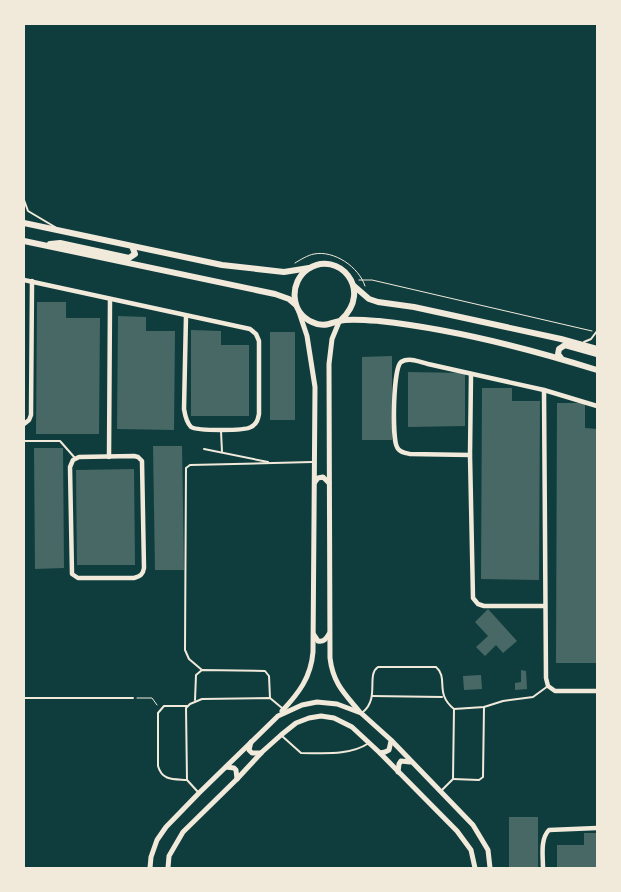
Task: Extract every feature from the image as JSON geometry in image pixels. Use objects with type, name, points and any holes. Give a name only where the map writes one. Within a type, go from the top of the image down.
[{"type":"main road","points":[[24,223],[259,270],[284,272],[326,264],[334,266],[347,274],[353,284],[369,299],[378,302],[414,307],[580,344],[597,350]]},
{"type":"main road","points":[[24,241],[275,294],[289,299],[305,318],[312,323],[330,325],[340,321],[363,320],[408,325],[482,339],[561,358],[597,370]]},
{"type":"main road","points":[[44,245],[60,243],[128,258],[135,254],[132,246]]},
{"type":"main road","points":[[298,308],[294,297],[295,288],[303,273],[310,268]]},
{"type":"main road","points":[[340,321],[348,314],[353,305],[355,296],[353,284]]},
{"type":"main road","points":[[561,358],[558,354],[559,349],[565,345],[597,354]]},
{"type":"street","points":[[24,280],[250,329],[256,334],[259,341],[259,414],[257,421],[249,428],[196,429],[190,426],[185,416],[186,316]]},
{"type":"street","points":[[24,424],[31,415],[32,282]]},
{"type":"street","points":[[109,456],[110,299]]},
{"type":"street","points":[[150,868],[151,857],[166,827],[278,716],[302,688],[311,670],[315,387],[308,336],[298,308]]},
{"type":"street","points":[[340,321],[332,338],[329,364],[329,634],[330,658],[334,677],[338,686],[361,713],[474,825],[488,850],[490,868]]},
{"type":"street","points":[[470,455],[410,454],[400,451],[396,443],[395,385],[398,366],[406,360],[544,390],[597,406]]},
{"type":"street","points":[[471,374],[470,455],[473,598],[478,604],[484,606],[545,606]]},
{"type":"street","points":[[544,390],[546,678],[548,686],[555,691],[597,691]]},
{"type":"street","points":[[109,456],[138,457],[142,460],[144,568],[142,574],[134,578],[78,578],[72,574],[70,467],[76,458],[109,456]]},
{"type":"street","points":[[314,483],[320,477],[326,478],[330,483]]},
{"type":"street","points":[[313,634],[318,641],[321,641],[326,639],[329,634]]},
{"type":"street","points":[[278,716],[296,707],[317,702],[337,704],[361,713]]},
{"type":"street","points":[[168,868],[170,856],[183,832],[262,752],[296,723],[321,716],[342,721],[370,743],[464,840],[471,850],[475,868]]},
{"type":"street","points":[[380,753],[389,750],[390,740]]},
{"type":"street","points":[[251,742],[249,750],[252,754],[262,752]]},
{"type":"street","points":[[398,772],[401,761],[411,762]]},
{"type":"street","points":[[226,767],[234,768],[237,779]]},
{"type":"street","points":[[544,868],[543,845],[546,833],[549,830],[597,828]]},
{"type":"lane","points":[[24,140],[24,149]]},
{"type":"lane","points":[[24,200],[26,208],[31,214],[66,232]]},
{"type":"lane","points":[[580,344],[591,339],[597,331]]},
{"type":"lane","points":[[221,429],[222,453]]},
{"type":"lane","points":[[24,442],[60,441],[76,458]]},
{"type":"lane","points":[[204,449],[273,463]]},
{"type":"lane","points":[[270,698],[269,676],[265,671],[202,670],[188,659],[185,650],[186,468],[190,465],[314,462]]},
{"type":"lane","points":[[361,713],[370,705],[374,671],[378,667],[436,667],[442,675],[443,696],[454,709],[452,779],[440,792]]},
{"type":"lane","points":[[195,700],[196,675],[202,670]]},
{"type":"lane","points":[[454,709],[484,707],[503,701],[533,696],[548,686]]},
{"type":"lane","points":[[372,696],[443,696]]},
{"type":"lane","points":[[24,698],[133,698]]},
{"type":"lane","points":[[187,780],[166,779],[160,773],[158,766],[158,713],[164,706],[188,706],[195,700],[270,698],[283,710]]},
{"type":"lane","points":[[188,706],[187,780],[199,793]]},
{"type":"lane","points":[[452,779],[478,780],[482,778],[484,707]]},
{"type":"lane","points":[[281,735],[301,753],[344,753],[359,749],[370,743]]},
{"type":"path","points":[[353,284],[372,280],[597,331]]},
{"type":"path","points":[[133,698],[152,698],[160,710]]},
{"type":"building","points":[[37,302],[66,302],[66,318],[100,318],[99,434],[36,434]]},
{"type":"building","points":[[118,316],[146,317],[146,331],[175,331],[174,430],[117,429]]},
{"type":"building","points":[[191,330],[221,331],[221,345],[249,345],[249,416],[191,416]]},
{"type":"building","points":[[270,332],[295,332],[295,420],[270,420]]},
{"type":"building","points":[[392,356],[392,440],[362,440],[362,357]]},
{"type":"building","points":[[408,372],[465,373],[465,426],[408,427]]},
{"type":"building","points":[[482,388],[512,388],[512,401],[540,401],[539,580],[481,579]]},
{"type":"building","points":[[557,403],[585,403],[585,428],[597,429],[597,663],[556,663]]},
{"type":"building","points":[[153,446],[182,446],[184,570],[155,570]]},
{"type":"building","points":[[34,448],[63,448],[64,568],[35,569]]},
{"type":"building","points":[[134,469],[135,565],[77,565],[76,470]]},
{"type":"building","points":[[488,609],[517,641],[503,653],[496,645],[485,656],[476,647],[488,636],[475,622]]},
{"type":"building","points":[[521,670],[526,671],[527,689],[515,690],[515,683],[521,682]]},
{"type":"building","points":[[481,675],[482,689],[464,690],[463,676]]},
{"type":"building","points":[[509,817],[538,817],[538,868],[509,868]]},
{"type":"building","points":[[584,833],[597,833],[597,868],[557,868],[557,845],[584,845]]}]
